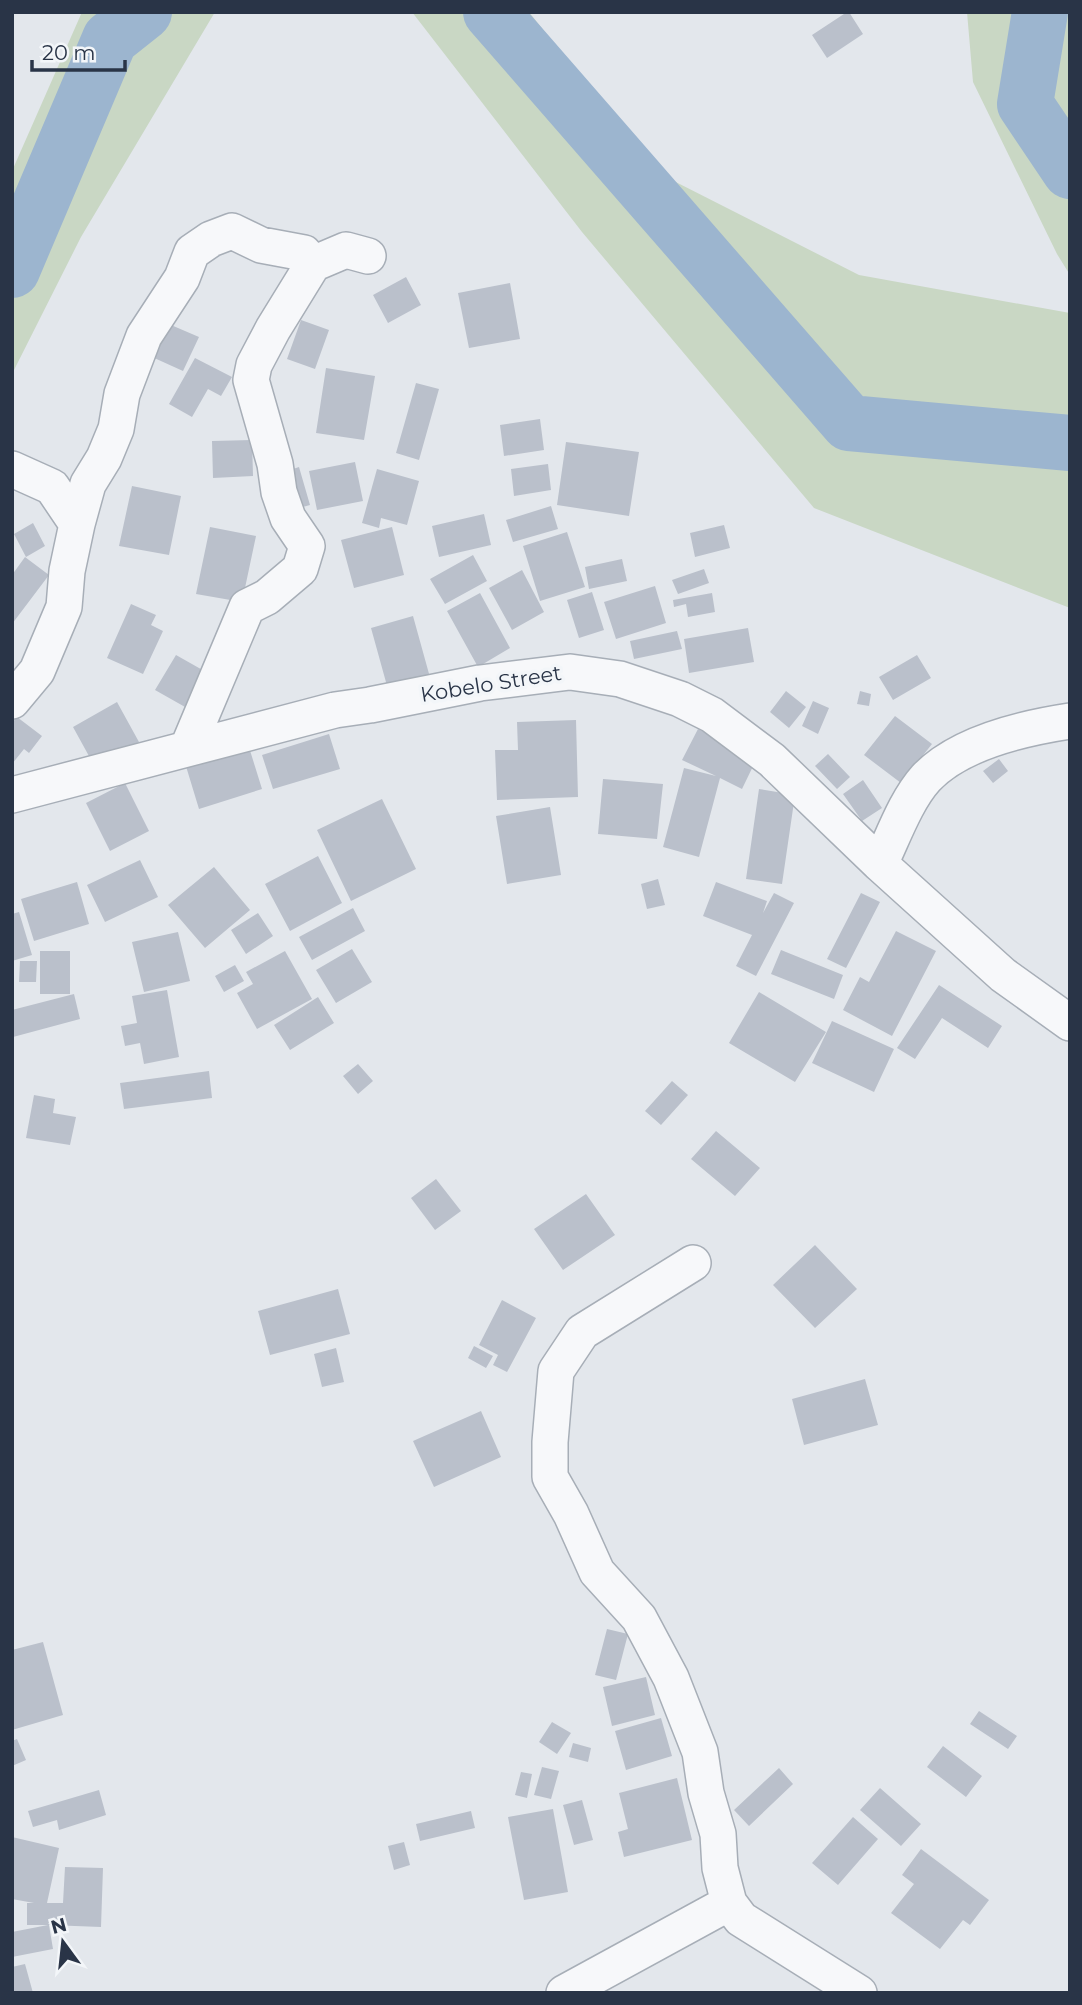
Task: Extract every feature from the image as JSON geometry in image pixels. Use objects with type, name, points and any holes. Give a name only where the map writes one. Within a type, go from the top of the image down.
[{"type":"street","points":[[12,701],[37,671],[64,607],[67,571],[88,484],[116,429],[122,394],[135,357],[144,336],[182,278],[192,252],[211,239],[232,231],[261,245],[304,253],[313,264]]},
{"type":"street","points":[[188,747],[247,607],[267,597],[300,569],[307,547],[288,518],[251,380],[254,365],[313,264],[346,250],[368,256]]},
{"type":"street","points":[[12,468],[52,487],[77,524]]},
{"type":"street","name":"Kobelo Street","points":[[12,795],[335,710],[480,683],[570,671],[620,679],[680,699],[712,715],[772,760],[880,864],[1003,975],[1070,1023]]},
{"type":"street","points":[[880,864],[906,810],[926,778],[961,753],[1037,726],[1070,720]]},
{"type":"street","points":[[694,1263],[582,1332],[556,1371],[550,1477],[571,1514],[597,1573],[639,1618],[670,1678],[700,1752],[706,1793],[718,1835],[720,1868],[729,1903],[741,1919],[859,1993]]},
{"type":"street","points":[[564,1993],[729,1903]]},
{"type":"green space","points":[[82,12],[215,12],[81,237],[12,374],[12,171]]},
{"type":"green space","points":[[412,12],[529,12],[656,172],[859,275],[1070,313],[1070,608],[814,508],[582,232]]},
{"type":"green space","points":[[967,12],[1070,12],[1070,275],[1057,254],[973,82]]},
{"type":"building","points":[[847,12],[863,34],[827,58],[812,35]]},
{"type":"building","points":[[406,277],[421,305],[388,323],[373,295]]},
{"type":"building","points":[[510,283],[520,339],[469,348],[458,293]]},
{"type":"building","points":[[157,319],[199,337],[183,371],[141,352]]},
{"type":"building","points":[[301,320],[329,330],[315,369],[287,359]]},
{"type":"building","points":[[195,358],[232,377],[221,396],[208,389],[192,417],[169,404]]},
{"type":"building","points":[[326,368],[375,376],[364,440],[316,433]]},
{"type":"building","points":[[416,383],[439,389],[419,460],[396,453]]},
{"type":"building","points":[[540,419],[544,450],[504,456],[500,425]]},
{"type":"building","points":[[252,440],[253,476],[213,478],[212,441]]},
{"type":"building","points":[[566,442],[639,452],[629,516],[557,505]]},
{"type":"building","points":[[355,462],[363,501],[317,510],[309,471]]},
{"type":"building","points":[[548,464],[551,490],[514,496],[511,469]]},
{"type":"building","points":[[299,467],[310,505],[292,510],[281,473]]},
{"type":"building","points":[[377,469],[419,481],[407,525],[381,518],[379,528],[362,523]]},
{"type":"building","points":[[132,486],[181,496],[169,555],[119,546]]},
{"type":"building","points":[[551,506],[558,529],[513,542],[506,520]]},
{"type":"building","points":[[484,514],[491,545],[439,557],[432,526]]},
{"type":"building","points":[[33,523],[45,546],[26,557],[14,534]]},
{"type":"building","points":[[724,525],[730,548],[695,557],[690,533]]},
{"type":"building","points":[[210,527],[256,536],[242,602],[196,594]]},
{"type":"building","points":[[392,527],[404,575],[354,588],[341,540]]},
{"type":"building","points":[[567,532],[585,587],[540,601],[523,546]]},
{"type":"building","points":[[473,555],[487,581],[445,604],[430,579]]},
{"type":"building","points":[[25,557],[49,575],[12,624],[12,575]]},
{"type":"building","points":[[622,559],[627,581],[589,589],[585,567]]},
{"type":"building","points":[[704,569],[709,583],[678,594],[672,580]]},
{"type":"building","points":[[522,570],[544,612],[512,630],[489,588]]},
{"type":"building","points":[[655,586],[666,623],[616,639],[604,602]]},
{"type":"building","points":[[592,592],[604,630],[579,638],[567,600]]},
{"type":"building","points":[[480,593],[510,648],[478,667],[447,611]]},
{"type":"building","points":[[712,593],[715,612],[688,617],[686,604],[674,607],[673,600]]},
{"type":"building","points":[[131,604],[156,615],[151,625],[163,631],[143,674],[107,658]]},
{"type":"building","points":[[413,616],[431,681],[389,693],[371,628]]},
{"type":"building","points":[[748,628],[754,662],[689,673],[684,639]]},
{"type":"building","points":[[677,631],[682,649],[634,659],[630,641]]},
{"type":"building","points":[[176,655],[222,681],[201,716],[155,690]]},
{"type":"building","points":[[917,655],[931,678],[893,700],[879,677]]},
{"type":"building","points":[[786,691],[806,707],[789,728],[770,712]]},
{"type":"building","points":[[860,691],[871,694],[869,706],[857,704]]},
{"type":"building","points":[[813,701],[829,708],[818,734],[802,726]]},
{"type":"building","points":[[117,702],[139,742],[95,767],[73,727]]},
{"type":"building","points":[[895,716],[932,744],[901,783],[864,755]]},
{"type":"building","points":[[17,717],[42,736],[29,753],[24,749],[12,764],[12,723]]},
{"type":"building","points":[[576,720],[578,797],[497,800],[495,750],[518,750],[517,722]]},
{"type":"building","points":[[698,729],[757,758],[742,789],[720,778],[699,857],[663,847],[684,768],[716,776],[682,760]]},
{"type":"building","points":[[329,734],[340,769],[273,789],[262,755]]},
{"type":"building","points":[[248,744],[262,789],[199,809],[185,763]]},
{"type":"building","points":[[828,754],[850,777],[837,789],[815,766]]},
{"type":"building","points":[[999,759],[1008,771],[993,783],[983,771]]},
{"type":"building","points":[[603,779],[663,784],[657,839],[598,834]]},
{"type":"building","points":[[863,780],[882,808],[862,821],[843,794]]},
{"type":"building","points":[[125,783],[149,831],[110,851],[86,803]]},
{"type":"building","points":[[759,789],[795,795],[782,884],[746,879]]},
{"type":"building","points":[[382,799],[416,869],[351,901],[317,830]]},
{"type":"building","points":[[550,807],[561,875],[507,884],[496,816]]},
{"type":"building","points":[[318,856],[342,903],[290,931],[265,884]]},
{"type":"building","points":[[140,860],[158,897],[105,922],[87,885]]},
{"type":"building","points":[[214,867],[250,910],[205,948],[168,905]]},
{"type":"building","points":[[658,879],[665,905],[647,909],[641,884]]},
{"type":"building","points":[[77,882],[89,924],[34,941],[21,899]]},
{"type":"building","points":[[716,882],[767,901],[763,913],[774,893],[794,903],[756,976],[736,966],[752,935],[703,916]]},
{"type":"building","points":[[861,893],[880,902],[846,968],[827,959]]},
{"type":"building","points":[[353,908],[365,931],[312,960],[299,937]]},
{"type":"building","points":[[19,912],[32,955],[12,961],[12,914]]},
{"type":"building","points":[[258,913],[273,936],[246,954],[231,930]]},
{"type":"building","points":[[896,931],[936,951],[892,1036],[843,1010],[860,977],[869,982]]},
{"type":"building","points":[[178,932],[190,981],[144,992],[132,942]]},
{"type":"building","points":[[352,949],[372,982],[336,1003],[316,970]]},
{"type":"building","points":[[781,950],[843,975],[834,999],[771,974]]},
{"type":"building","points":[[40,951],[70,951],[70,994],[40,994]]},
{"type":"building","points":[[285,951],[312,999],[257,1029],[237,993],[253,984],[246,972]]},
{"type":"building","points":[[20,961],[37,961],[36,982],[19,982]]},
{"type":"building","points":[[235,965],[244,981],[224,992],[215,976]]},
{"type":"building","points":[[939,985],[1002,1026],[988,1048],[942,1018],[915,1059],[897,1048]]},
{"type":"building","points":[[167,990],[179,1057],[144,1064],[140,1043],[125,1046],[121,1026],[137,1023],[132,996]]},
{"type":"building","points":[[759,992],[826,1032],[795,1082],[729,1043]]},
{"type":"building","points":[[74,994],[80,1019],[13,1037],[12,1010]]},
{"type":"building","points":[[318,997],[334,1023],[290,1050],[274,1025]]},
{"type":"building","points":[[832,1021],[894,1049],[874,1092],[812,1063]]},
{"type":"building","points":[[358,1064],[373,1081],[358,1094],[343,1076]]},
{"type":"building","points":[[209,1071],[212,1098],[124,1109],[120,1083]]},
{"type":"building","points":[[672,1081],[688,1095],[661,1125],[645,1111]]},
{"type":"building","points":[[34,1095],[55,1099],[53,1113],[76,1117],[70,1145],[26,1138]]},
{"type":"building","points":[[716,1131],[760,1168],[735,1196],[691,1159]]},
{"type":"building","points":[[436,1179],[461,1211],[435,1230],[411,1198]]},
{"type":"building","points":[[586,1194],[615,1235],[563,1270],[534,1229]]},
{"type":"building","points":[[815,1245],[857,1289],[815,1328],[773,1285]]},
{"type":"building","points":[[338,1289],[350,1334],[270,1355],[258,1311]]},
{"type":"building","points":[[502,1300],[536,1318],[507,1372],[493,1365],[498,1355],[479,1345]]},
{"type":"building","points":[[474,1346],[493,1356],[486,1368],[468,1358]]},
{"type":"building","points":[[336,1348],[344,1382],[322,1387],[314,1354]]},
{"type":"building","points":[[865,1379],[878,1425],[804,1445],[792,1399]]},
{"type":"building","points":[[481,1411],[501,1457],[434,1487],[413,1441]]},
{"type":"building","points":[[607,1629],[628,1634],[616,1680],[595,1675]]},
{"type":"building","points":[[43,1642],[63,1715],[12,1730],[12,1650]]},
{"type":"building","points":[[646,1677],[655,1715],[612,1726],[603,1687]]},
{"type":"building","points":[[979,1711],[1017,1736],[1008,1749],[970,1724]]},
{"type":"building","points":[[661,1718],[672,1756],[626,1770],[615,1731]]},
{"type":"building","points":[[552,1722],[571,1733],[557,1754],[539,1742]]},
{"type":"building","points":[[17,1739],[26,1760],[12,1766],[12,1741]]},
{"type":"building","points":[[573,1743],[591,1748],[588,1762],[569,1757]]},
{"type":"building","points":[[943,1746],[982,1776],[966,1797],[927,1767]]},
{"type":"building","points":[[542,1767],[559,1771],[551,1799],[534,1795]]},
{"type":"building","points":[[779,1768],[793,1784],[749,1826],[734,1810]]},
{"type":"building","points":[[521,1772],[532,1774],[527,1798],[515,1795]]},
{"type":"building","points":[[677,1778],[692,1840],[624,1857],[618,1832],[628,1829],[619,1793]]},
{"type":"building","points":[[880,1788],[921,1824],[901,1846],[860,1810]]},
{"type":"building","points":[[99,1790],[106,1815],[59,1830],[57,1820],[33,1827],[28,1811]]},
{"type":"building","points":[[582,1800],[593,1840],[574,1845],[563,1805]]},
{"type":"building","points":[[553,1809],[568,1892],[524,1900],[508,1817]]},
{"type":"building","points":[[471,1811],[475,1828],[420,1841],[416,1824]]},
{"type":"building","points":[[853,1817],[878,1839],[838,1885],[812,1863]]},
{"type":"building","points":[[12,1837],[59,1848],[47,1903],[63,1903],[65,1867],[103,1868],[101,1927],[49,1925],[53,1949],[12,1957],[12,1932],[48,1925],[27,1925],[27,1903],[34,1903],[12,1899]]},
{"type":"building","points":[[404,1842],[410,1865],[394,1870],[388,1846]]},
{"type":"building","points":[[921,1849],[989,1900],[970,1925],[963,1920],[940,1949],[891,1913],[914,1884],[902,1875]]},
{"type":"building","points":[[25,1964],[33,1993],[12,1993],[12,1967]]},
{"type":"waterway","points":[[12,270],[110,39],[144,12]]},
{"type":"waterway","points":[[491,12],[849,423],[1070,443]]},
{"type":"waterway","points":[[1040,12],[1025,104],[1070,171]]}]
